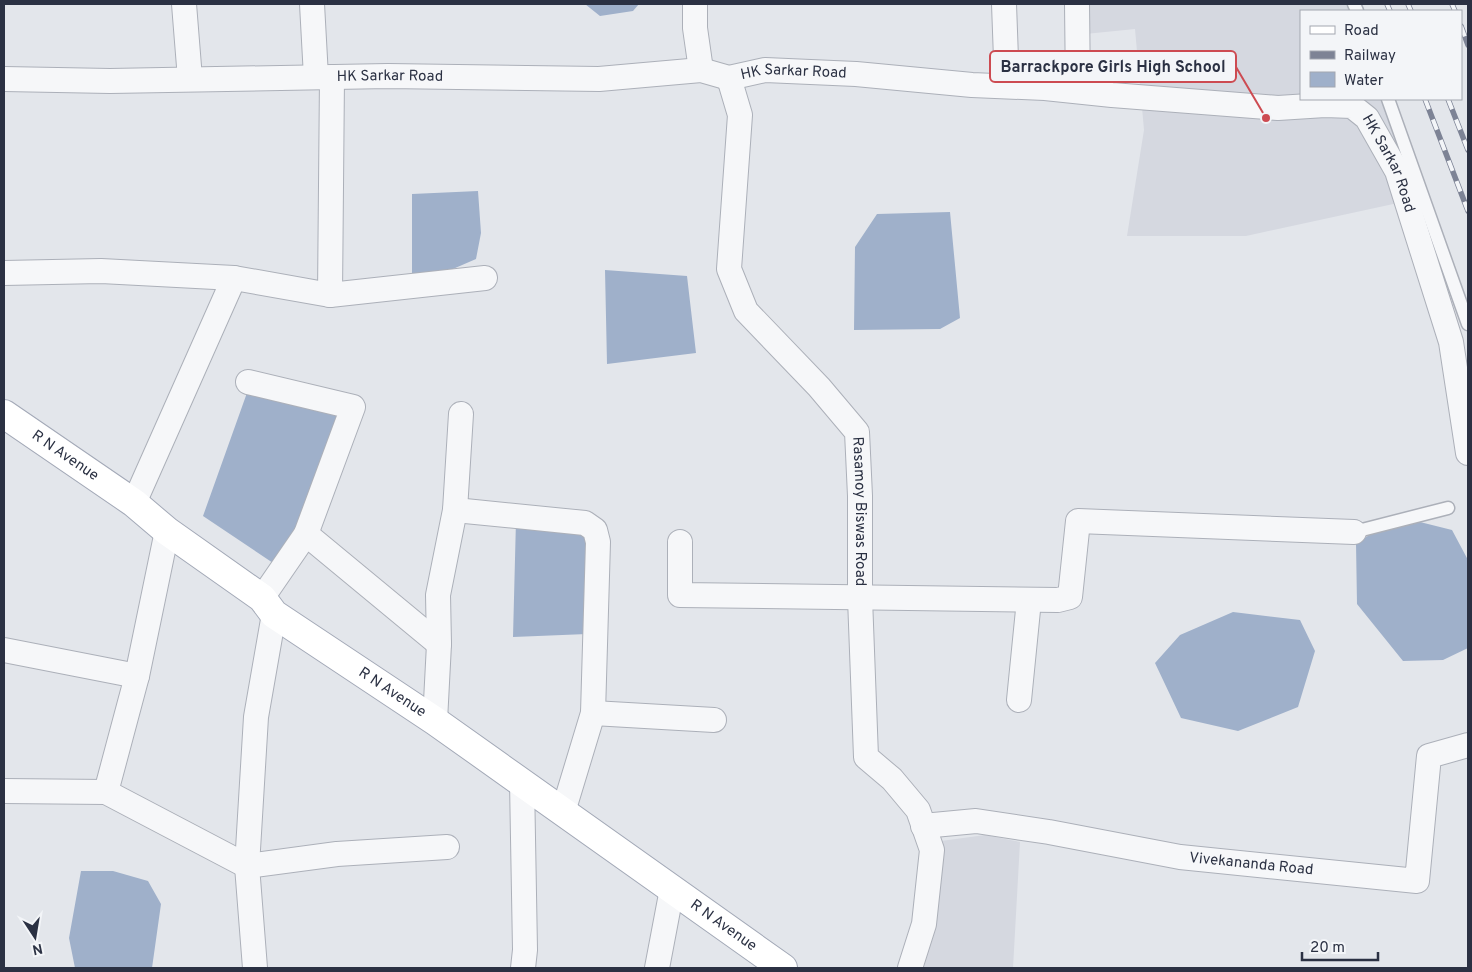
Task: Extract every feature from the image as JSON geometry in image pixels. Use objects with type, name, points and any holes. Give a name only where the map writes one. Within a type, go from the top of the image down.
[{"type":"main road","name":"R N Avenue","points":[[4,414],[134,503],[167,531],[268,606],[522,782],[783,968]]},
{"type":"street","points":[[184,4],[190,79]]},
{"type":"street","points":[[312,4],[324,77],[330,294]]},
{"type":"street","points":[[695,4],[695,28],[701,70]]},
{"type":"street","points":[[1004,4],[1007,86]]},
{"type":"street","points":[[1077,4],[1078,91]]},
{"type":"street","name":"HK Sarkar Road","points":[[4,79],[110,81],[388,76],[599,79],[701,70],[730,78],[765,70],[856,74],[972,85],[1078,91],[1278,108],[1325,105],[1352,106],[1367,118],[1397,171],[1452,342],[1468,453]]},
{"type":"street","name":"Rasamoy Biswas Road","points":[[730,78],[740,115],[729,269],[746,311],[819,387],[857,432],[860,496],[860,598],[866,757],[892,779],[918,810],[932,850],[924,924],[910,968]]},
{"type":"street","points":[[4,273],[101,271],[234,278],[330,294],[485,278]]},
{"type":"street","points":[[134,503],[234,278]]},
{"type":"street","points":[[248,382],[353,407],[306,534],[268,606],[256,717],[247,866],[255,968]]},
{"type":"street","points":[[435,721],[439,644],[438,595],[455,510],[462,414]]},
{"type":"street","points":[[455,510],[585,523],[595,530],[598,542],[599,567],[593,714],[563,812]]},
{"type":"street","points":[[680,542],[680,595],[1058,600],[1070,596],[1078,521],[1354,532]]},
{"type":"street","points":[[106,792],[137,676],[167,531]]},
{"type":"street","points":[[306,534],[439,644]]},
{"type":"street","points":[[1019,700],[1028,600]]},
{"type":"street","points":[[4,650],[137,676]]},
{"type":"street","points":[[593,714],[714,720]]},
{"type":"street","name":"Vivekananda Road","points":[[924,826],[976,821],[1049,832],[1180,857],[1417,882],[1428,756],[1468,745]]},
{"type":"street","points":[[522,782],[525,950],[523,968]]},
{"type":"street","points":[[4,791],[106,792],[247,866],[337,854],[447,847]]},
{"type":"street","points":[[657,968],[672,889]]},
{"type":"lane","points":[[1388,100],[1468,324]]},
{"type":"lane","points":[[1354,532],[1448,508]]},
{"type":"shaded area","points":[[1073,4],[1347,4],[1349,10],[1300,10],[1300,100],[1383,100],[1421,198],[1246,236],[1127,236],[1144,130],[1135,29],[1075,35]]},
{"type":"shaded area","points":[[985,835],[1020,842],[1013,968],[921,968],[941,841]]},
{"type":"water","points":[[585,4],[639,4],[633,11],[600,16]]},
{"type":"water","points":[[478,191],[481,233],[476,259],[446,272],[412,277],[412,194]]},
{"type":"water","points":[[950,212],[960,318],[940,329],[854,330],[855,247],[877,214]]},
{"type":"water","points":[[605,270],[687,276],[696,353],[607,364]]},
{"type":"water","points":[[248,390],[342,402],[285,571],[203,516]]},
{"type":"water","points":[[1400,517],[1452,530],[1468,560],[1468,648],[1443,660],[1403,661],[1357,604],[1356,543]]},
{"type":"water","points":[[516,520],[585,524],[587,634],[513,637]]},
{"type":"water","points":[[1233,612],[1300,620],[1315,651],[1298,707],[1238,731],[1181,718],[1155,663],[1180,635]]},
{"type":"water","points":[[81,871],[113,871],[148,881],[161,904],[152,968],[75,968],[69,938]]},
{"type":"railway","points":[[1387,4],[1390,10]]},
{"type":"railway","points":[[1408,4],[1411,10]]},
{"type":"railway","points":[[1452,4],[1455,10]]},
{"type":"railway","points":[[1462,29],[1468,45]]},
{"type":"railway","points":[[1425,100],[1468,211]]},
{"type":"railway","points":[[1448,100],[1468,150]]},
{"type":"place","name":"Barrackpore Girls High School","points":[[1266,118]]}]
